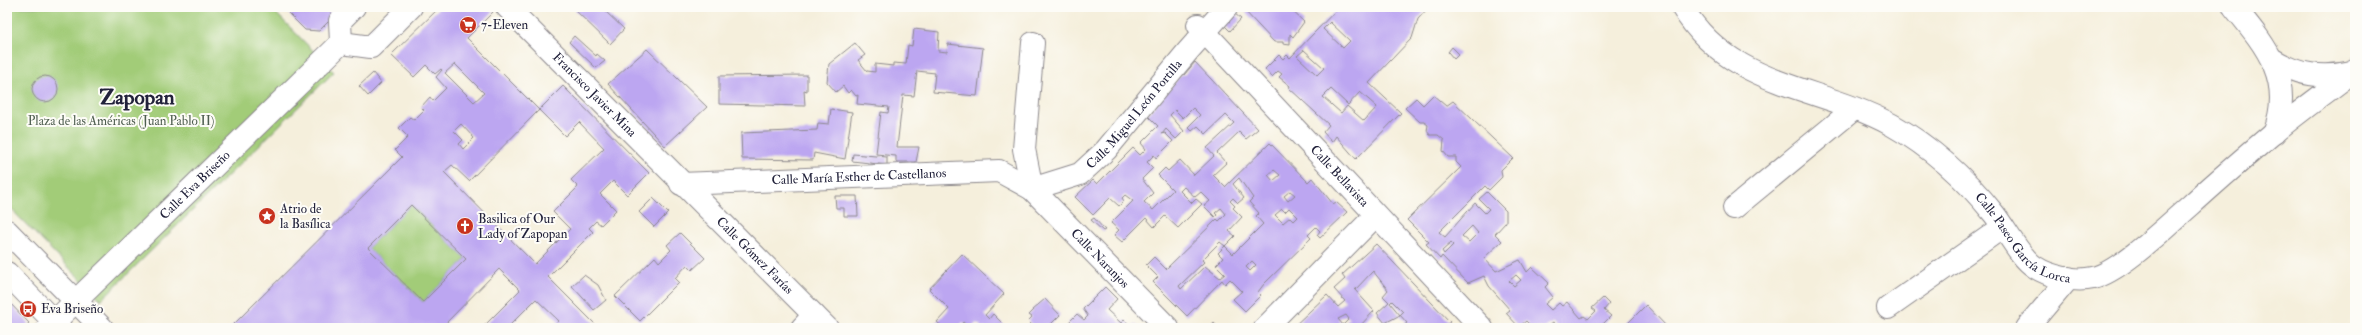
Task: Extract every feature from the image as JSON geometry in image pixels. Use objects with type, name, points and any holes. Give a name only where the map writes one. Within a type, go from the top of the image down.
[{"type":"street","points":[[354,7],[340,21],[341,43],[371,47],[411,7]]},
{"type":"street","name":"Francisco Javier Mina","points":[[507,7],[682,184]]},
{"type":"street","name":"Calle Miguel León Portilla","points":[[1032,190],[1080,174],[1106,150],[1188,51],[1203,22],[1227,7]]},
{"type":"street","name":"Calle Paseo García Lorca","points":[[1682,7],[1706,38],[1731,58],[1756,73],[1854,109],[1891,125],[1925,147],[1963,180],[2004,227],[2025,258],[2035,268],[2069,278],[2094,278],[2127,258],[2162,232],[2274,133],[2354,71]]},
{"type":"street","points":[[2234,7],[2266,48],[2279,77],[2282,96],[2279,121],[2274,133]]},
{"type":"street","name":"Calle Bellavista","points":[[1203,22],[1375,216],[1482,328]]},
{"type":"street","name":"Calle Eva Briseño","points":[[54,326],[75,301],[341,43]]},
{"type":"street","points":[[1032,190],[1024,161],[1024,149],[1033,43]]},
{"type":"street","points":[[2272,59],[2290,69],[2310,75],[2324,76],[2354,71]]},
{"type":"street","points":[[1734,208],[1854,109]]},
{"type":"street","name":"Calle María Esther de Castellanos","points":[[682,184],[999,171],[1032,190]]},
{"type":"street","name":"Calle Gómez Farías","points":[[682,184],[814,324]]},
{"type":"street","name":"Calle Naranjos","points":[[1032,190],[1168,328]]},
{"type":"street","points":[[1265,328],[1375,216]]},
{"type":"street","points":[[1888,308],[2004,227]]},
{"type":"street","points":[[7,231],[102,328]]},
{"type":"street","points":[[7,273],[54,326]]},
{"type":"street","points":[[2027,328],[2069,278]]},
{"type":"green space","name":"Plaza de las Américas (Juan Pablo II)","points":[[7,7],[270,7],[334,72],[101,300],[7,205]]},
{"type":"green space","points":[[411,205],[466,259],[423,302],[368,248]]},
{"type":"building","points":[[282,7],[343,7],[319,31],[305,30]]},
{"type":"building","points":[[440,7],[488,7],[493,12],[467,38],[539,110],[563,86],[649,173],[627,195],[613,181],[600,194],[616,210],[601,225],[596,221],[589,228],[593,232],[548,277],[599,328],[552,328],[559,321],[536,299],[507,328],[482,328],[520,290],[499,269],[445,324],[450,328],[230,328],[402,157],[395,150],[408,137],[399,128],[410,117],[414,120],[424,110],[421,107],[430,97],[433,101],[446,88],[436,77],[442,70],[441,69],[435,74],[426,65],[414,77],[391,55]],"holes":[[[455,64],[484,93],[474,102],[445,73]],[[539,110],[565,136],[579,122],[604,148],[571,180],[578,187],[553,212],[570,229],[535,264],[444,172],[452,165],[469,181]],[[461,124],[474,138],[463,149],[459,144],[463,140],[454,131]],[[411,205],[466,259],[423,302],[368,248]]]},
{"type":"building","points":[[572,7],[607,7],[604,10],[624,29],[610,44]]},
{"type":"building","points":[[1245,7],[1288,7],[1304,22],[1293,37],[1290,34],[1290,45],[1283,44],[1283,42],[1274,42],[1243,9]]},
{"type":"building","points":[[1339,7],[1429,7],[1418,19],[1412,38],[1369,83],[1401,113],[1356,159],[1336,136],[1332,142],[1323,132],[1329,125],[1289,88],[1290,86],[1279,77],[1282,74],[1278,71],[1272,77],[1265,69],[1279,55],[1283,59],[1287,55],[1290,58]],"holes":[[[1330,22],[1350,41],[1343,48],[1323,29]],[[1304,50],[1324,68],[1317,75],[1297,56]],[[1331,89],[1348,105],[1360,92],[1377,107],[1364,121],[1347,106],[1341,113],[1323,97]]]},
{"type":"building","points":[[1234,13],[1241,19],[1230,31],[1224,25]]},
{"type":"building","points":[[914,29],[939,32],[938,51],[947,52],[948,44],[983,48],[977,96],[933,92],[935,73],[917,71],[914,96],[903,95],[897,147],[919,147],[916,162],[896,162],[896,156],[876,154],[881,112],[888,113],[889,107],[857,104],[858,95],[856,96],[851,90],[848,93],[843,86],[836,92],[827,82],[829,64],[855,43],[865,55],[858,60],[867,71],[875,72],[875,64],[893,66],[893,63],[906,64],[908,45],[912,46]]},
{"type":"building","points":[[574,36],[596,56],[597,54],[605,61],[596,68],[569,42]]},
{"type":"building","points":[[1452,47],[1459,54],[1454,59],[1448,52]]},
{"type":"building","points":[[647,49],[707,107],[665,146],[608,84]]},
{"type":"building","points":[[1195,62],[1258,129],[1246,139],[1239,132],[1217,153],[1226,163],[1213,175],[1225,187],[1270,143],[1308,182],[1312,178],[1333,204],[1336,202],[1347,212],[1320,238],[1317,235],[1320,231],[1316,227],[1308,235],[1311,238],[1264,284],[1258,292],[1261,295],[1245,311],[1233,299],[1242,291],[1230,279],[1225,284],[1222,280],[1187,316],[1153,282],[1158,277],[1146,265],[1154,257],[1166,269],[1217,219],[1219,221],[1226,214],[1221,208],[1215,213],[1217,215],[1215,217],[1204,206],[1210,201],[1201,192],[1195,197],[1184,187],[1180,191],[1192,203],[1196,199],[1202,204],[1178,228],[1165,216],[1154,227],[1146,218],[1122,242],[1114,235],[1119,230],[1111,223],[1133,201],[1125,195],[1122,198],[1124,201],[1119,206],[1110,198],[1093,215],[1075,197],[1093,180],[1097,184],[1133,148],[1140,155],[1146,149],[1141,143],[1158,126],[1147,115],[1182,74],[1184,75]],"holes":[[[1193,108],[1200,115],[1188,127],[1192,131],[1198,126],[1206,134],[1226,115],[1234,123],[1207,148],[1214,156],[1194,175],[1180,160],[1168,171],[1165,168],[1158,175],[1173,190],[1153,210],[1144,202],[1153,193],[1142,179],[1153,168],[1147,162],[1154,155],[1156,158],[1173,141],[1165,133],[1162,134],[1166,129],[1176,139],[1184,131],[1170,115],[1175,110],[1183,118]],[[1274,170],[1280,175],[1273,181],[1268,175]],[[1239,178],[1253,198],[1249,202],[1259,213],[1256,216],[1263,224],[1233,254],[1225,246],[1235,236],[1229,231],[1242,217],[1233,208],[1235,206],[1230,201],[1233,198],[1238,203],[1244,198],[1233,184]],[[1290,191],[1295,195],[1288,201],[1284,196]],[[1289,208],[1298,217],[1294,221],[1290,217],[1283,223],[1275,215],[1282,209],[1285,212]],[[1220,242],[1225,246],[1218,253],[1223,258],[1216,265],[1225,274],[1220,278],[1205,266],[1181,289],[1179,286],[1204,262],[1202,260]],[[1252,261],[1256,265],[1250,271],[1246,267]]]},
{"type":"building","points":[[373,73],[381,83],[368,96],[359,86]]},
{"type":"building","points":[[807,75],[807,91],[804,90],[805,106],[719,104],[719,76]]},
{"type":"building","points":[[45,76],[54,80],[58,89],[54,98],[45,102],[36,98],[32,89],[36,80]]},
{"type":"building","points":[[1433,95],[1446,106],[1453,101],[1513,158],[1501,170],[1502,177],[1489,190],[1485,186],[1439,232],[1445,237],[1475,203],[1485,213],[1489,209],[1479,199],[1487,192],[1506,211],[1506,222],[1495,234],[1502,241],[1484,258],[1496,271],[1520,260],[1527,272],[1532,267],[1549,283],[1545,287],[1553,297],[1545,304],[1551,310],[1559,303],[1562,306],[1567,302],[1581,318],[1584,316],[1588,319],[1596,311],[1592,308],[1603,298],[1609,304],[1604,310],[1611,316],[1599,328],[1553,328],[1556,325],[1553,322],[1545,328],[1525,328],[1529,324],[1526,321],[1519,327],[1506,313],[1510,310],[1489,286],[1484,276],[1468,283],[1442,256],[1440,259],[1426,244],[1429,242],[1407,220],[1461,167],[1456,162],[1456,157],[1448,157],[1443,151],[1444,140],[1438,135],[1430,135],[1427,131],[1428,125],[1424,122],[1420,122],[1405,108],[1416,98],[1423,105]],"holes":[[[1472,226],[1478,233],[1469,242],[1462,236]],[[1451,243],[1453,245],[1444,254],[1442,251]],[[1516,275],[1521,280],[1514,286],[1509,281]]]},
{"type":"building","points":[[831,109],[852,112],[845,159],[814,153],[813,160],[742,159],[741,133],[817,130],[818,123],[829,124]]},
{"type":"building","points":[[853,154],[887,157],[887,165],[852,161]]},
{"type":"building","points":[[835,196],[857,196],[858,216],[844,216],[844,208],[836,208]]},
{"type":"building","points":[[653,198],[668,213],[654,227],[639,212]]},
{"type":"building","points":[[1094,218],[1105,230],[1103,231],[1091,220]]},
{"type":"building","points":[[680,233],[705,258],[692,270],[687,265],[675,278],[679,282],[640,321],[615,296],[655,257],[659,262],[671,250],[667,245]]},
{"type":"building","points":[[1376,244],[1450,322],[1443,328],[1401,328],[1407,323],[1400,315],[1385,323],[1377,313],[1389,302],[1383,296],[1388,290],[1373,271],[1355,290],[1374,311],[1358,328],[1292,328],[1327,295],[1338,307],[1345,301],[1334,289],[1345,279],[1342,275]],"holes":[[[1392,301],[1403,312],[1400,315],[1390,303]],[[1346,315],[1349,319],[1343,325],[1338,319]]]},
{"type":"building","points":[[962,254],[1004,294],[985,315],[989,319],[993,314],[1007,328],[980,328],[981,326],[977,323],[970,328],[963,322],[958,328],[944,328],[937,322],[949,309],[929,289]]},
{"type":"building","points":[[584,275],[598,285],[606,300],[594,310],[572,286]]},
{"type":"building","points":[[1105,287],[1117,299],[1107,310],[1121,323],[1124,320],[1132,327],[1135,324],[1140,328],[1073,328],[1068,323],[1077,314],[1084,320],[1088,316],[1083,309]]},
{"type":"building","points":[[1045,299],[1060,315],[1047,328],[1035,328],[1028,321],[1032,317],[1029,315],[1033,311],[1032,310]]},
{"type":"building","points":[[7,300],[29,323],[24,328],[7,328]]},
{"type":"building","points":[[1646,305],[1668,328],[1633,328],[1628,323]]},
{"type":"building","points":[[1214,323],[1219,328],[1209,328]]},
{"type":"place","name":"7-Eleven","points":[[468,25]]},
{"type":"place","name":"Atrio de la Basílica","points":[[267,216]]},
{"type":"place","name":"Basilica of Our Lady of Zapopan","points":[[465,226]]},
{"type":"place","name":"Eva Briseño","points":[[28,309]]},
{"type":"district","name":"Zapopan","points":[[137,97]]}]
